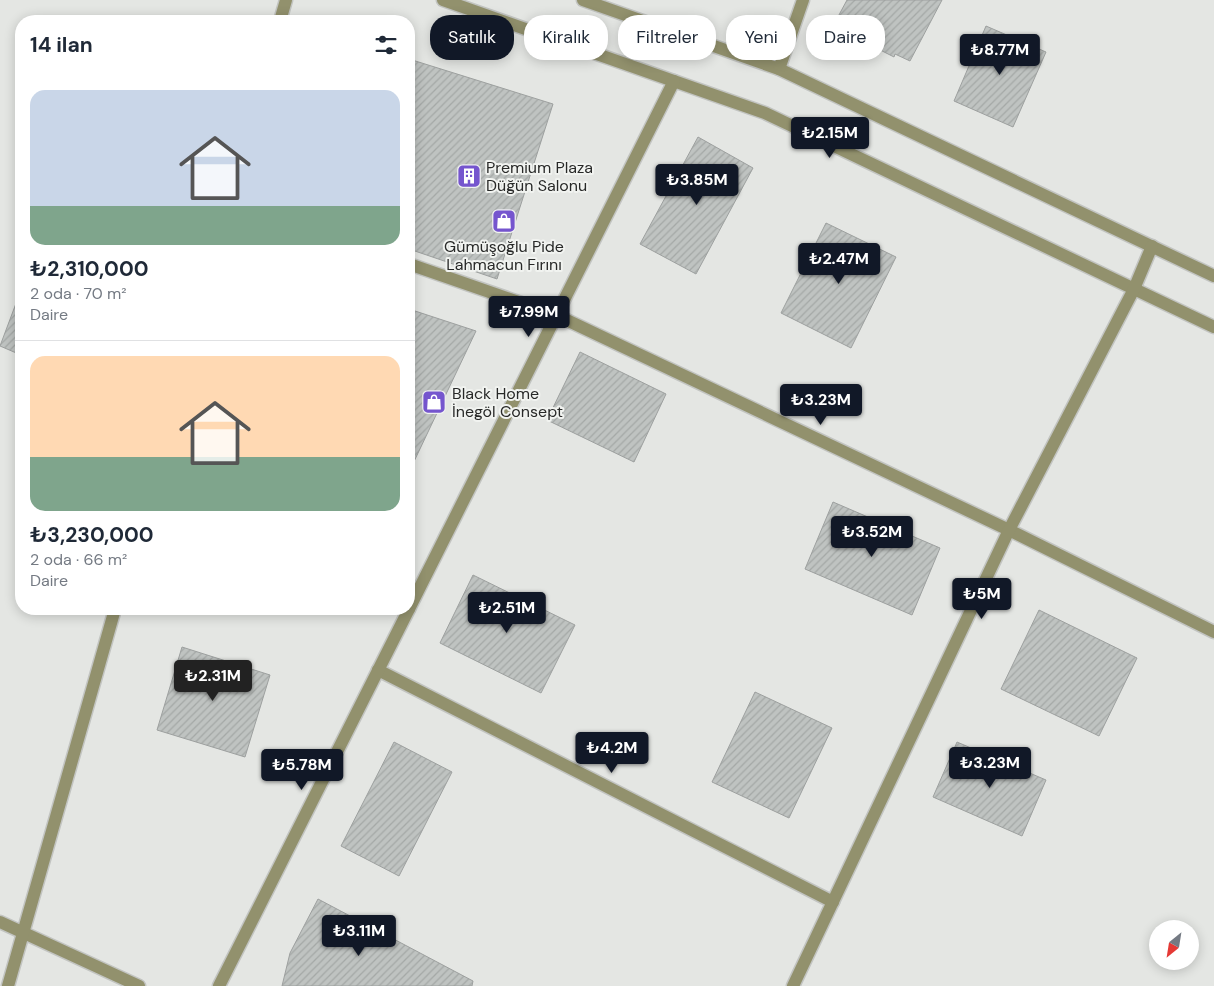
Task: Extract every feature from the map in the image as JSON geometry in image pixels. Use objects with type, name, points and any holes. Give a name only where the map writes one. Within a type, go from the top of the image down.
[{"type":"street","points":[[282,15],[286,0]]},
{"type":"street","points":[[442,0],[765,113],[1214,326]]},
{"type":"street","points":[[583,0],[780,69],[1214,276]]},
{"type":"street","points":[[780,69],[803,0]]},
{"type":"street","points":[[415,597],[674,81]]},
{"type":"street","points":[[793,986],[1009,530],[1134,289],[1152,246]]},
{"type":"street","points":[[415,266],[556,315],[1009,530],[1214,632]]},
{"type":"street","points":[[8,986],[113,615]]},
{"type":"street","points":[[220,986],[406,615]]},
{"type":"street","points":[[378,670],[833,902]]},
{"type":"street","points":[[0,922],[139,986]]},
{"type":"building","points":[[847,0],[942,0],[910,61],[895,54],[894,57],[885,52],[885,15],[839,15]]},
{"type":"building","points":[[986,26],[1046,52],[1013,127],[954,101]]},
{"type":"building","name":"Premium Plaza Düğün Salonu","points":[[415,61],[553,104],[497,279],[415,251]]},
{"type":"building","points":[[698,137],[753,168],[696,274],[640,244]]},
{"type":"building","points":[[826,223],[896,257],[851,348],[781,313]]},
{"type":"building","points":[[15,306],[15,352],[0,346]]},
{"type":"building","points":[[415,311],[476,331],[415,459]]},
{"type":"building","points":[[580,352],[666,394],[634,462],[547,420]]},
{"type":"building","points":[[833,502],[940,548],[912,615],[805,569]]},
{"type":"building","points":[[473,575],[575,625],[541,693],[440,643]]},
{"type":"building","points":[[1039,610],[1137,658],[1099,736],[1001,689]]},
{"type":"building","points":[[182,647],[270,675],[245,757],[157,730]]},
{"type":"building","points":[[755,692],[832,728],[789,818],[712,782]]},
{"type":"building","points":[[394,742],[452,772],[399,876],[341,846]]},
{"type":"building","points":[[957,742],[1046,780],[1022,836],[933,797]]},
{"type":"building","points":[[318,899],[473,981],[472,986],[282,986],[290,953]]},
{"type":"place","name":"Premium Plaza Düğün Salonu","points":[[469,176]]},
{"type":"place","name":"Gümüşoğlu Pide Lahmacun Fırını","points":[[504,221]]},
{"type":"place","name":"Black Home İnegöl Consept","points":[[434,402]]}]
